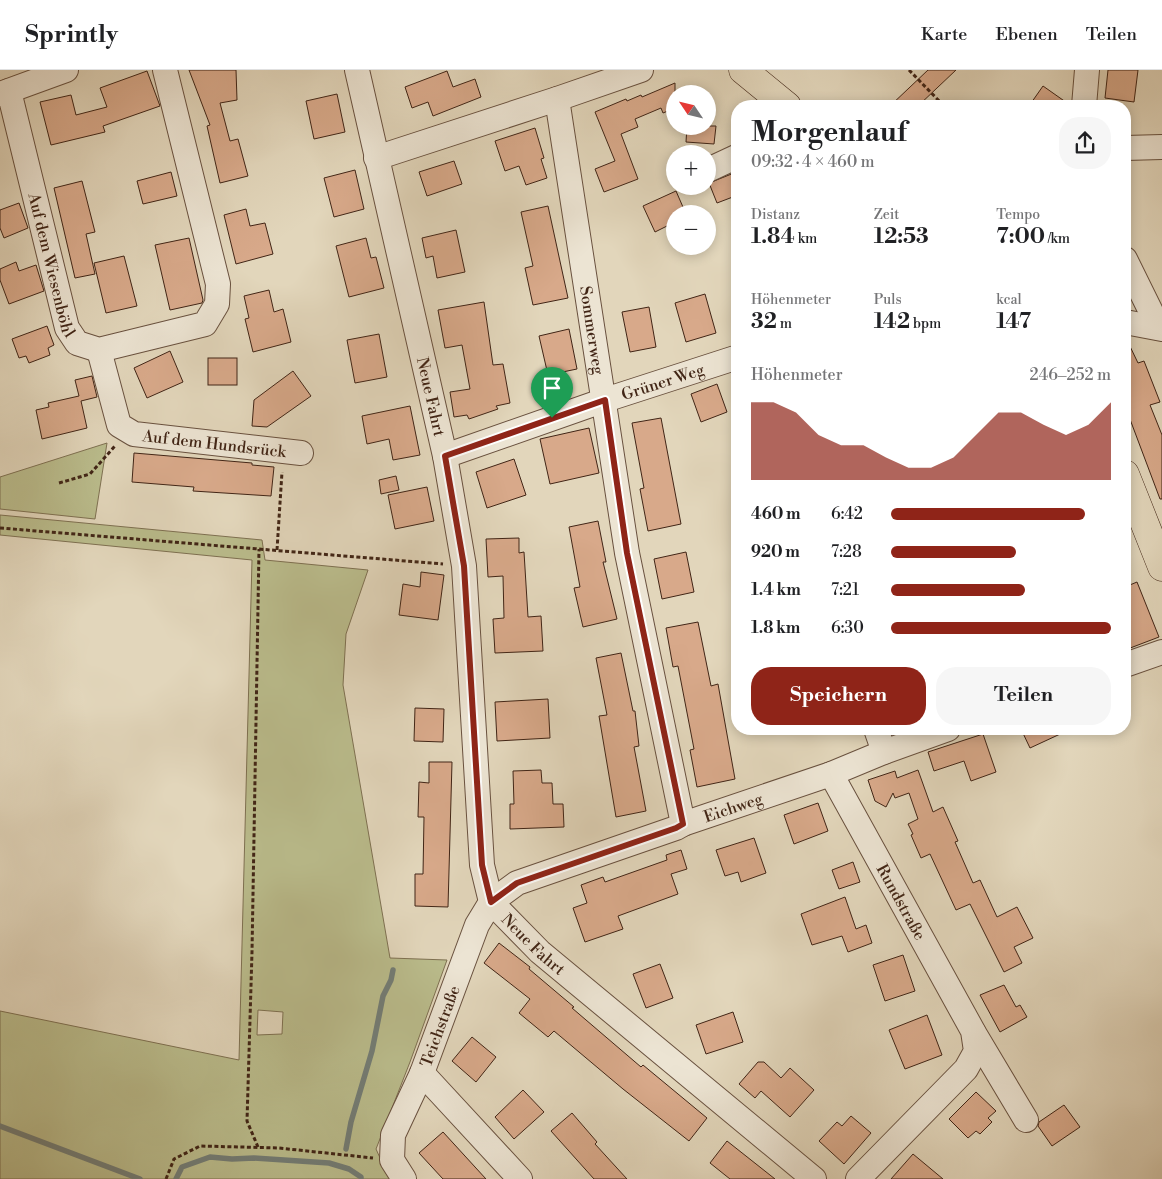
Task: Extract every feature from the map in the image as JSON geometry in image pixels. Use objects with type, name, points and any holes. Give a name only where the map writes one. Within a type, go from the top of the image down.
[{"type":"main road","points":[[743,70],[780,100]]},
{"type":"main road","points":[[1131,487],[1159,550]]},
{"type":"street","points":[[4,92],[66,70]]},
{"type":"street","name":"Auf dem Wiesenböhl","points":[[4,92],[67,328],[77,343],[99,350],[205,324],[217,304],[218,284],[165,70]]},
{"type":"street","name":"Neue Fahrt","points":[[357,70],[445,456],[464,566],[482,865],[491,902],[540,952],[814,1179]]},
{"type":"street","points":[[376,158],[641,70]]},
{"type":"street","points":[[1084,100],[1087,70]]},
{"type":"street","name":"Sommerweg","points":[[558,99],[627,553],[683,824]]},
{"type":"street","points":[[1131,148],[1162,147]]},
{"type":"street","points":[[716,166],[731,159]]},
{"type":"street","points":[[1131,270],[1161,328]]},
{"type":"street","points":[[1131,323],[1161,328]]},
{"type":"street","name":"Auf dem Hundsrück","points":[[99,350],[119,425],[134,434],[292,452]]},
{"type":"street","name":"Grüner Weg","points":[[445,456],[605,400],[731,359]]},
{"type":"street","points":[[1131,663],[1162,652]]},
{"type":"street","points":[[878,735],[884,752]]},
{"type":"street","name":"Eichweg","points":[[517,883],[831,774],[931,735]]},
{"type":"street","name":"Rundstraße","points":[[831,774],[973,1031],[1026,1120]]},
{"type":"street","name":"Teichstraße","points":[[398,1170],[393,1136],[422,1073],[477,925],[491,902],[517,883]]},
{"type":"street","name":"Rundstraße","points":[[858,1179],[966,1069],[976,1051],[973,1031]]},
{"type":"street","points":[[422,1073],[520,1179]]},
{"type":"path","points":[[909,70],[938,100]]},
{"type":"path","points":[[59,483],[90,474],[127,430]]},
{"type":"path","points":[[277,550],[292,452]]},
{"type":"path","points":[[0,528],[464,566]]},
{"type":"path","points":[[258,1147],[248,1122],[259,549]]},
{"type":"path","points":[[166,1179],[174,1159],[200,1146],[279,1148],[398,1170]]},
{"type":"green space","points":[[107,443],[95,519],[0,509],[0,477]]},
{"type":"green space","points":[[0,515],[262,540],[265,560],[368,570],[346,634],[343,685],[390,958],[447,960],[376,1149],[392,1179],[0,1179],[0,1011],[239,1060],[252,560],[0,535]],"holes":[[[258,1010],[283,1012],[282,1034],[257,1035]]]},
{"type":"building","points":[[189,70],[236,70],[237,100],[220,103],[230,141],[238,139],[248,176],[220,183],[207,126],[210,125]]},
{"type":"building","points":[[928,70],[956,70],[924,100],[896,100]]},
{"type":"building","points":[[1108,70],[1138,70],[1134,102],[1131,100],[1105,98]]},
{"type":"building","points":[[147,71],[160,106],[103,126],[105,132],[51,145],[40,102],[71,95],[76,115],[107,107],[100,88]]},
{"type":"building","points":[[447,71],[453,87],[475,79],[481,97],[433,116],[428,102],[412,108],[405,87]]},
{"type":"building","points":[[1043,86],[1063,100],[1033,100]]},
{"type":"building","points":[[666,87],[666,112],[663,113],[661,108],[635,119],[638,127],[621,134],[638,179],[604,192],[595,169],[615,161],[595,112],[626,99],[627,101],[641,95],[642,97]]},
{"type":"building","points":[[337,94],[345,132],[314,139],[306,101]]},
{"type":"building","points":[[535,128],[544,158],[541,159],[547,178],[526,185],[519,166],[505,171],[495,141]]},
{"type":"building","points":[[686,135],[715,135],[714,144],[686,142]]},
{"type":"building","points":[[454,161],[462,184],[427,196],[419,172]]},
{"type":"building","points":[[355,170],[364,209],[334,217],[324,178]]},
{"type":"building","points":[[171,172],[177,196],[143,204],[137,181]]},
{"type":"building","points":[[731,174],[731,198],[717,203],[714,195],[716,195],[716,180]]},
{"type":"building","points":[[82,181],[95,232],[86,234],[95,274],[75,278],[54,188]]},
{"type":"building","points":[[667,195],[678,195],[682,205],[666,205],[666,226],[655,232],[643,206]]},
{"type":"building","points":[[19,203],[28,228],[4,238],[0,228],[0,210]]},
{"type":"building","points":[[548,206],[568,298],[533,305],[525,268],[533,266],[521,212]]},
{"type":"building","points":[[246,209],[250,226],[265,223],[273,254],[236,264],[224,215]]},
{"type":"building","points":[[456,230],[465,272],[437,278],[433,256],[426,258],[422,238]]},
{"type":"building","points":[[189,238],[203,300],[202,303],[170,310],[155,245]]},
{"type":"building","points":[[366,238],[371,258],[376,257],[384,288],[349,297],[336,246]]},
{"type":"building","points":[[124,256],[137,306],[106,313],[94,263]]},
{"type":"building","points":[[16,262],[19,271],[36,265],[44,291],[9,304],[0,280],[0,269]]},
{"type":"building","points":[[269,290],[274,312],[283,309],[291,342],[253,352],[245,319],[249,318],[244,296]]},
{"type":"building","points":[[705,294],[716,333],[686,342],[675,303]]},
{"type":"building","points":[[484,302],[493,365],[503,364],[510,403],[496,406],[498,409],[469,419],[467,415],[454,417],[450,392],[470,389],[462,345],[445,348],[438,310]]},
{"type":"building","points":[[649,307],[656,347],[630,352],[622,312]]},
{"type":"building","points":[[47,326],[54,345],[48,348],[50,355],[29,363],[26,356],[19,358],[12,339]]},
{"type":"building","points":[[569,329],[577,369],[548,375],[539,336]]},
{"type":"building","points":[[379,334],[387,377],[355,383],[347,340]]},
{"type":"building","points":[[1131,348],[1138,363],[1144,361],[1160,402],[1150,405],[1162,435],[1162,499],[1160,499],[1131,422]]},
{"type":"building","points":[[170,351],[183,382],[147,398],[134,368]]},
{"type":"building","points":[[208,358],[237,358],[237,385],[208,385]]},
{"type":"building","points":[[293,371],[311,396],[267,427],[252,426],[254,400]]},
{"type":"building","points":[[92,376],[97,397],[81,401],[87,428],[42,439],[36,410],[49,407],[48,403],[79,396],[75,380]]},
{"type":"building","points":[[717,384],[727,412],[701,422],[691,394]]},
{"type":"building","points":[[410,406],[420,455],[393,460],[389,439],[367,444],[362,416]]},
{"type":"building","points":[[661,418],[681,524],[648,531],[640,489],[644,488],[632,423]]},
{"type":"building","points":[[589,428],[599,473],[550,484],[540,439]]},
{"type":"building","points":[[134,453],[252,463],[252,465],[274,467],[271,496],[193,491],[194,487],[132,482]]},
{"type":"building","points":[[514,459],[526,495],[487,508],[476,472]]},
{"type":"building","points":[[396,476],[399,490],[381,494],[379,480]]},
{"type":"building","points":[[427,487],[434,521],[395,529],[388,495]]},
{"type":"building","points":[[598,521],[606,562],[603,562],[617,619],[583,627],[574,588],[580,587],[569,527]]},
{"type":"building","points":[[519,538],[519,553],[524,552],[528,617],[541,616],[543,651],[495,653],[493,619],[504,618],[503,576],[488,577],[486,539]]},
{"type":"building","points":[[686,552],[694,592],[662,599],[654,559]]},
{"type":"building","points":[[421,572],[444,575],[438,620],[399,615],[403,584],[420,587]]},
{"type":"building","points":[[1137,582],[1159,637],[1131,648],[1131,584]]},
{"type":"building","points":[[698,622],[711,686],[718,684],[735,779],[697,787],[690,750],[694,749],[678,666],[673,667],[666,628]]},
{"type":"building","points":[[621,653],[633,711],[635,711],[639,746],[634,747],[646,811],[616,817],[599,716],[607,715],[596,658]]},
{"type":"building","points":[[548,699],[550,738],[497,741],[495,702]]},
{"type":"building","points":[[415,708],[444,709],[443,742],[414,741]]},
{"type":"building","points":[[983,735],[996,772],[971,781],[964,761],[934,771],[928,752]]},
{"type":"building","points":[[1024,735],[1058,735],[1030,748]]},
{"type":"building","points":[[429,762],[452,762],[448,907],[415,906],[415,874],[423,874],[424,817],[418,817],[419,782],[429,783]]},
{"type":"building","points":[[541,770],[542,783],[552,783],[553,804],[563,804],[564,827],[510,829],[510,804],[514,804],[513,771]]},
{"type":"building","points":[[918,770],[933,812],[943,807],[958,841],[955,842],[973,883],[980,880],[997,917],[1017,907],[1033,938],[1014,947],[1022,963],[1004,972],[970,904],[956,910],[930,854],[921,858],[908,824],[918,819],[909,793],[895,798],[893,793],[886,807],[875,801],[868,780],[895,771],[897,778]]},
{"type":"building","points":[[818,803],[828,831],[794,844],[784,815]]},
{"type":"building","points":[[754,838],[766,873],[741,882],[738,872],[725,876],[716,850]]},
{"type":"building","points":[[681,850],[687,869],[671,874],[678,894],[618,916],[623,929],[585,942],[573,908],[587,903],[581,885],[603,877],[605,882],[667,860],[666,855]]},
{"type":"building","points":[[853,862],[860,882],[839,889],[832,870]]},
{"type":"building","points":[[845,897],[856,929],[866,925],[872,943],[848,952],[842,936],[812,945],[801,914]]},
{"type":"building","points":[[499,943],[530,967],[529,969],[574,1007],[572,1008],[641,1067],[643,1065],[707,1118],[689,1141],[554,1031],[548,1037],[519,1013],[530,999],[484,963]]},
{"type":"building","points":[[903,955],[915,991],[885,1001],[873,965]]},
{"type":"building","points":[[660,964],[673,998],[646,1008],[633,974]]},
{"type":"building","points":[[1004,985],[1016,1007],[1020,1005],[1027,1017],[1000,1032],[980,995]]},
{"type":"building","points":[[733,1012],[743,1042],[706,1054],[696,1025]]},
{"type":"building","points":[[927,1015],[942,1055],[905,1069],[889,1030]]},
{"type":"building","points":[[472,1037],[496,1057],[476,1082],[452,1061]]},
{"type":"building","points":[[758,1062],[764,1062],[781,1078],[790,1068],[814,1090],[790,1117],[761,1091],[755,1098],[739,1084]]},
{"type":"building","points":[[523,1090],[544,1112],[514,1139],[495,1117]]},
{"type":"building","points":[[976,1092],[996,1111],[988,1118],[992,1122],[980,1134],[976,1131],[968,1138],[949,1119]]},
{"type":"building","points":[[1064,1105],[1080,1127],[1052,1146],[1038,1126],[1039,1122]]},
{"type":"building","points":[[572,1113],[597,1142],[595,1144],[627,1179],[594,1179],[551,1131]]},
{"type":"building","points":[[851,1116],[871,1133],[844,1164],[819,1141],[837,1122],[842,1126]]},
{"type":"building","points":[[443,1132],[486,1179],[443,1179],[419,1153]]},
{"type":"building","points":[[727,1141],[775,1179],[730,1179],[710,1163]]},
{"type":"building","points":[[913,1154],[943,1179],[891,1179]]},
{"type":"waterway","points":[[346,1149],[351,1122],[372,1051],[383,996],[391,980],[393,970]]},
{"type":"waterway","points":[[0,1126],[140,1179]]},
{"type":"waterway","points":[[176,1179],[182,1167],[210,1157],[329,1163],[349,1169],[361,1177],[361,1179]]},
{"type":"route","points":[[605,400],[627,553],[683,824],[517,883],[491,902],[482,865],[464,566],[445,456],[552,418],[605,400]]}]
